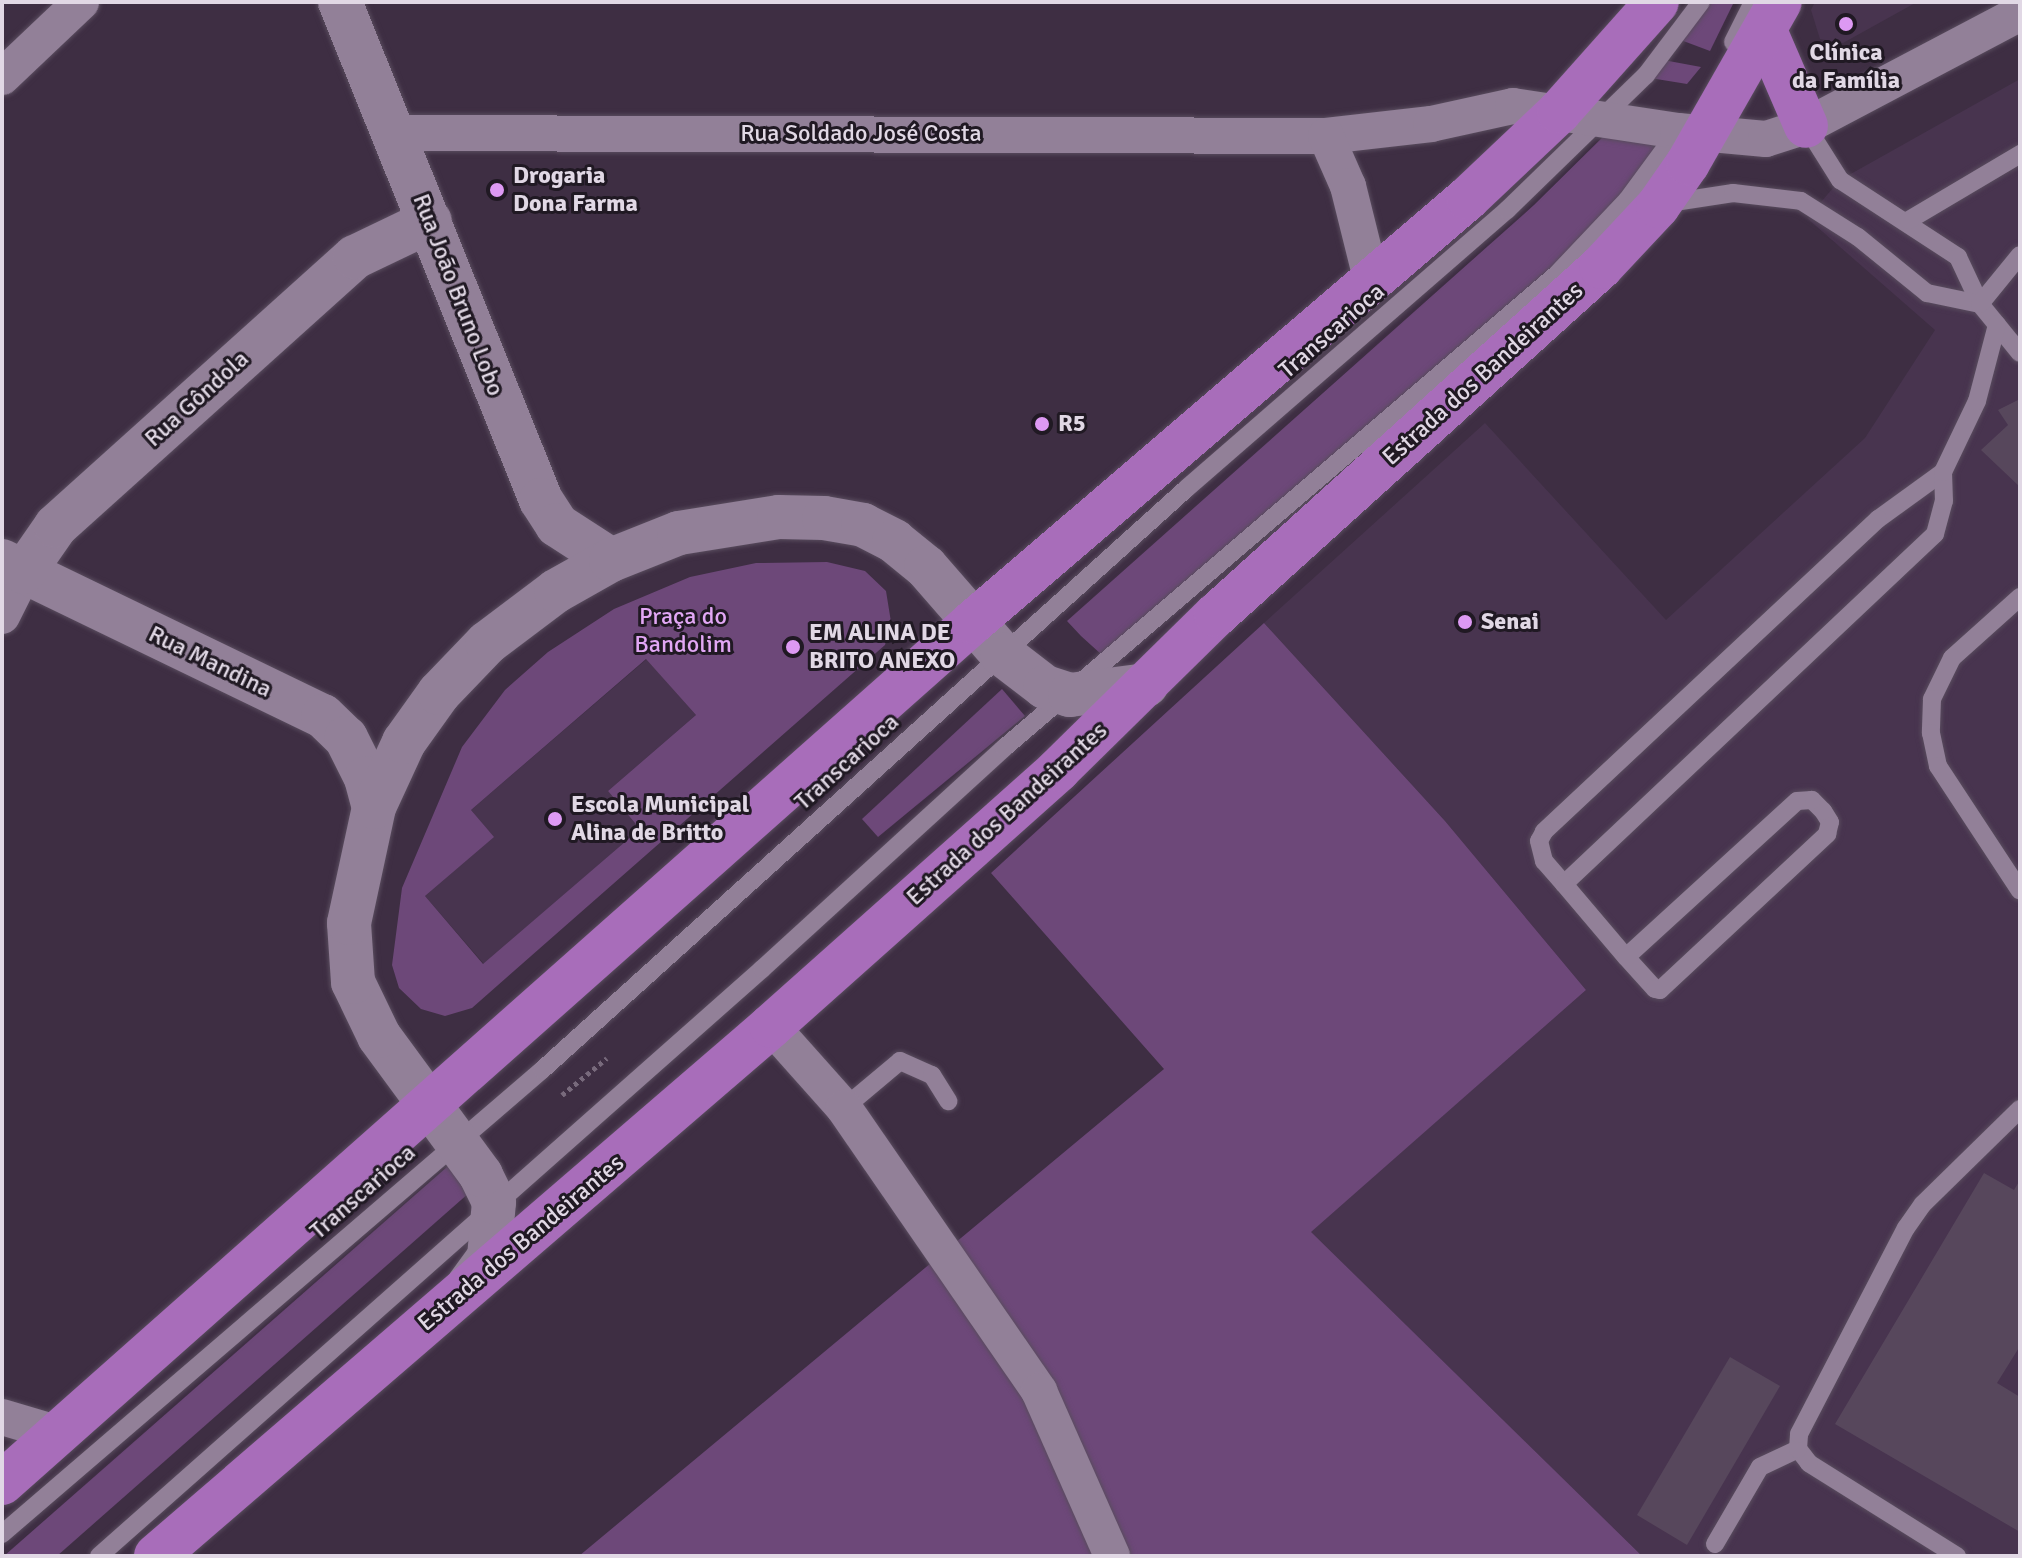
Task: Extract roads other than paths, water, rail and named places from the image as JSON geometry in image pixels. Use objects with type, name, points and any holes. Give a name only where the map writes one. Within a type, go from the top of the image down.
[{"type":"main road","points":[[2,1483],[431,1107],[973,622],[1372,282],[1559,112],[1657,2]]},
{"type":"main road","points":[[1766,12],[1806,126]]},
{"type":"main road","name":"Estrada dos Bandeirantes","points":[[156,1556],[771,1026],[1590,277],[1658,206],[1694,119],[1766,12]]},
{"type":"street","points":[[2,77],[81,2]]},
{"type":"street","name":"Rua João Bruno Lobo","points":[[340,2],[396,133],[541,500],[557,525],[611,560]]},
{"type":"street","name":"Rua Soldado José Costa","points":[[396,133],[1326,136],[1431,124],[1513,106],[1604,118],[1694,119],[1766,139],[1806,126],[2020,13]]},
{"type":"street","points":[[1326,136],[1348,186],[1372,282]]},
{"type":"street","name":"Rua Gôndola","points":[[2,616],[13,566],[56,526],[355,257],[430,221]]},
{"type":"street","points":[[468,1286],[489,1257],[494,1202],[457,1142],[379,1036],[353,982],[349,923],[374,807],[404,742],[439,693],[477,653],[556,591],[611,560],[679,533],[779,517],[824,518],[863,525],[894,541],[926,567],[1023,674],[1070,695],[1146,685]]},
{"type":"street","name":"Rua Mandina","points":[[13,566],[323,716],[346,738],[366,778],[374,807]]},
{"type":"street","points":[[771,1026],[844,1108],[1039,1391],[1112,1556]]},
{"type":"street","points":[[2,1417],[59,1434]]},
{"type":"lane","name":"Transcarioca","points":[[2,1534],[457,1142],[1002,654],[1507,210],[1646,75],[1701,2]]},
{"type":"lane","points":[[99,1556],[494,1202],[1070,695],[1557,274],[1627,200],[1694,119]]},
{"type":"lane","points":[[1806,126],[1840,180],[1909,220],[1958,257],[1980,304],[2020,353]]},
{"type":"lane","points":[[1909,220],[2020,154]]},
{"type":"lane","points":[[1658,206],[1733,193],[1801,201],[1858,237],[1927,293],[1980,304]]},
{"type":"lane","points":[[1980,304],[2020,255]]},
{"type":"lane","points":[[1564,884],[1935,534],[1944,501],[1943,472],[1977,401],[1997,325]]},
{"type":"lane","points":[[1626,957],[1797,801],[1812,800],[1823,811],[1830,822],[1827,834],[1660,990],[1626,957],[1544,861],[1539,841],[1544,832],[1878,519],[1943,472]]},
{"type":"lane","points":[[2020,597],[1952,658],[1932,699],[1931,733],[1938,766],[2020,891]]},
{"type":"lane","points":[[844,1108],[900,1061],[932,1075],[948,1101]]},
{"type":"lane","points":[[1798,1449],[1802,1421],[1906,1228],[1923,1204],[2020,1109]]},
{"type":"lane","points":[[1715,1544],[1760,1467],[1798,1449]]},
{"type":"lane","points":[[1798,1449],[1870,1506],[1957,1556]]},
{"type":"place","name":"Clínica da Família","points":[[1846,24]]},
{"type":"place","name":"Drogaria Dona Farma","points":[[497,190]]},
{"type":"place","name":"R5","points":[[1042,424]]},
{"type":"place","name":"Senai","points":[[1465,622]]},
{"type":"place","name":"EM ALINA DE BRITO ANEXO","points":[[793,647]]},
{"type":"place","name":"Escola Municipal Alina de Britto","points":[[555,819]]},
{"type":"park label","name":"Praça do Bandolim","points":[[683,631]]}]
